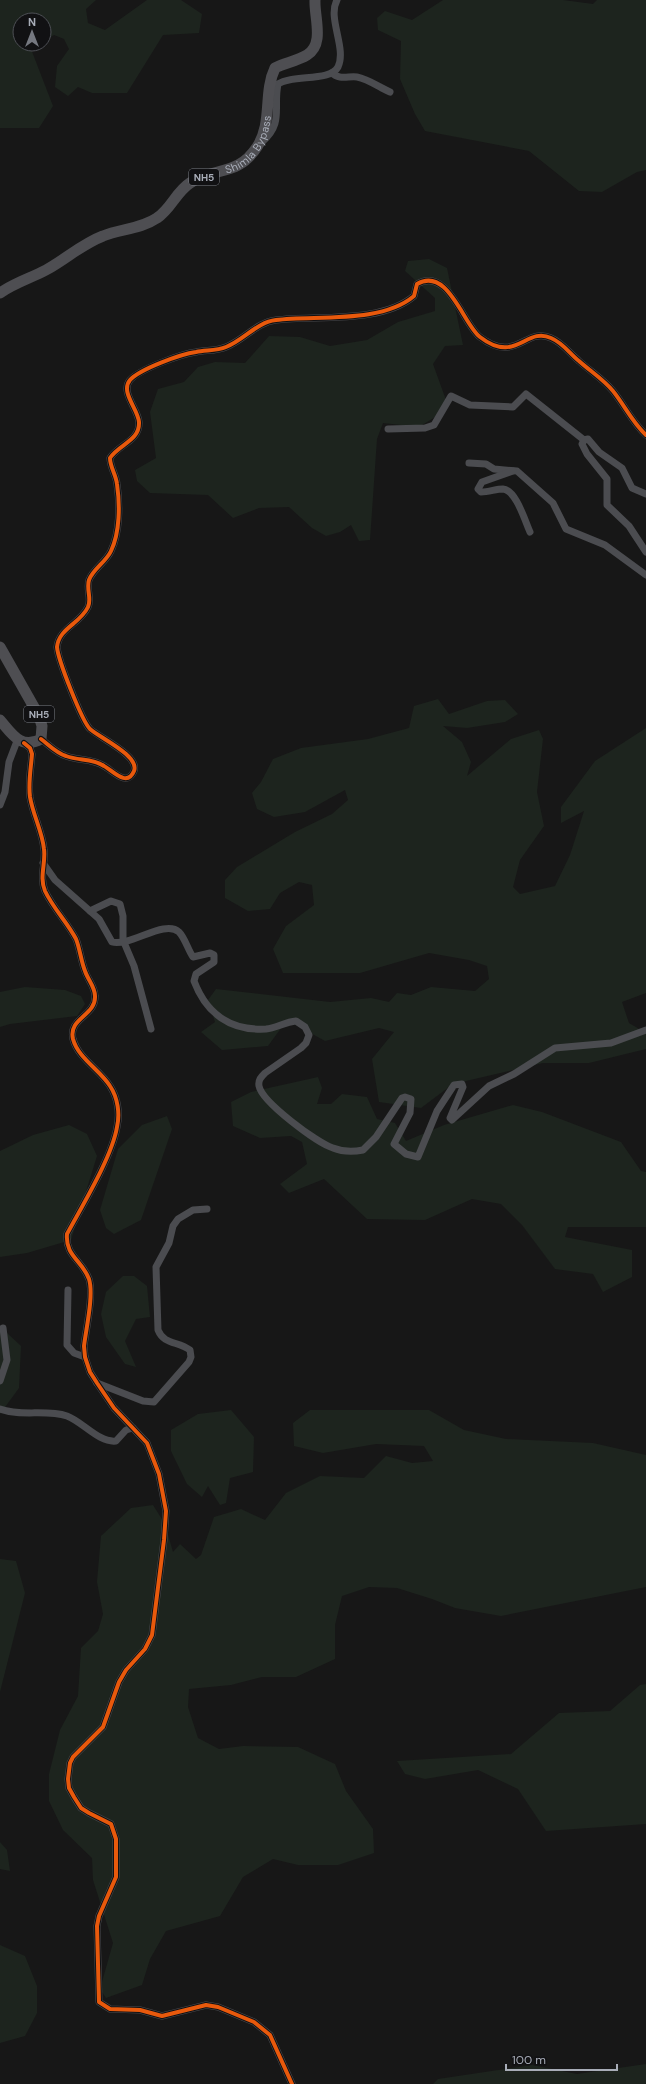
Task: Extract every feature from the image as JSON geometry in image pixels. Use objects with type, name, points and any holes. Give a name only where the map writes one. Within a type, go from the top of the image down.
[{"type":"highway","name":"Shimla Bypass","points":[[0,293],[45,270],[88,241],[110,233],[138,227],[157,218],[191,182],[238,167],[248,159],[258,145],[265,127],[269,80],[275,68],[306,55],[314,49],[317,40],[315,0]]},
{"type":"highway","name":"NH5","points":[[0,647],[39,716],[42,726],[41,739]]},
{"type":"highway","points":[[0,720],[20,742],[35,742],[41,739]]},
{"type":"street","points":[[258,145],[273,130],[277,120],[278,84],[284,80],[294,78],[324,76],[332,73],[338,67],[339,56],[334,13],[338,0]]},
{"type":"street","points":[[332,73],[340,78],[356,77],[364,79],[390,92]]},
{"type":"street","points":[[41,739],[56,751],[66,756],[93,760],[106,766],[116,775],[123,778],[131,776],[135,770],[134,762],[127,754],[89,728],[82,716],[56,647],[62,633],[76,621],[89,606],[90,579],[108,557],[112,549],[118,519],[119,501],[117,483],[110,458],[114,452],[135,437],[138,431],[137,414],[128,396],[127,388],[128,382],[133,377],[169,359],[184,354],[226,347],[267,322],[351,316],[399,305],[414,296],[417,284],[433,281],[445,288],[461,308],[477,334],[492,344],[513,348],[536,335],[546,336],[559,342],[604,381],[618,397],[634,424],[646,435]]},
{"type":"street","points":[[388,429],[425,428],[434,425],[451,396],[470,405],[513,407],[526,394],[584,440],[588,439],[599,452],[622,468],[632,488],[646,494]]},
{"type":"street","points":[[584,440],[582,444],[585,451],[607,479],[607,505],[629,526],[646,552]]},
{"type":"street","points":[[469,462],[486,464],[496,470],[515,470],[553,503],[566,529],[608,547],[646,576]]},
{"type":"street","points":[[515,470],[482,482],[478,489],[481,492],[504,489],[509,491],[515,498],[530,532]]},
{"type":"street","points":[[0,805],[5,792],[9,762],[20,742],[30,748],[32,754],[30,796],[42,834],[45,851],[42,880],[44,890],[75,939],[82,964],[92,985],[95,996],[94,1004],[90,1012],[77,1022],[72,1030],[75,1045],[110,1086],[118,1106],[118,1127],[110,1149],[67,1234],[66,1243],[69,1251],[85,1269],[89,1281],[84,1346],[85,1357],[90,1372],[114,1408],[147,1443],[154,1456],[164,1494],[166,1520],[156,1617],[152,1635],[145,1649],[126,1670],[119,1682],[103,1727],[73,1757],[68,1779],[71,1792],[81,1808],[111,1824],[116,1839],[116,1877],[99,1916],[97,1926],[99,2002],[110,2009],[140,2010],[162,2016],[206,2005],[218,2007],[254,2022],[270,2035],[292,2084]]},
{"type":"street","points":[[43,863],[55,880],[99,919],[112,942],[124,943],[157,931],[174,929],[180,933],[193,957],[210,953],[214,955],[214,962],[196,974],[194,981],[208,1008],[220,1018],[247,1028],[266,1029],[296,1022],[305,1027],[309,1035],[306,1043],[265,1073],[259,1079],[258,1085],[265,1096],[294,1124],[321,1143],[344,1151],[363,1150],[369,1146],[402,1098],[405,1097],[411,1102],[410,1113],[395,1139],[394,1144],[406,1154],[418,1157],[437,1111],[454,1085],[462,1084],[463,1087],[450,1118],[452,1120],[489,1086],[514,1074],[555,1048],[611,1043],[646,1030]]},
{"type":"street","points":[[90,911],[111,901],[117,902],[123,916],[124,943],[134,966],[151,1029]]},
{"type":"street","points":[[97,1383],[143,1401],[154,1402],[189,1362],[191,1357],[190,1350],[185,1346],[166,1341],[160,1336],[158,1330],[156,1267],[165,1252],[173,1226],[178,1219],[193,1210],[207,1209]]},
{"type":"street","points":[[68,1290],[67,1345],[74,1353],[85,1357]]},
{"type":"street","points":[[0,1381],[7,1360],[3,1328]]},
{"type":"street","points":[[0,1409],[7,1412],[50,1413],[67,1416],[99,1436],[112,1442],[116,1441],[126,1430],[133,1428]]},
{"type":"shaded area","points":[[0,0],[96,0],[86,9],[88,23],[105,30],[147,0],[181,0],[202,14],[199,33],[163,35],[127,93],[92,93],[78,87],[68,96],[55,87],[57,66],[69,49],[64,39],[54,35],[52,36],[52,12],[12,12],[12,52],[32,52],[53,106],[39,128],[0,128]]},
{"type":"shaded area","points":[[443,0],[563,0],[593,4],[597,0],[646,0],[646,170],[637,172],[602,192],[579,191],[529,151],[425,131],[415,114],[400,79],[401,41],[378,30],[377,18],[385,11],[412,20]]},
{"type":"shaded area","points":[[429,259],[447,268],[463,345],[445,346],[433,364],[446,400],[440,414],[419,427],[383,423],[377,439],[370,540],[359,541],[351,525],[340,532],[326,536],[312,528],[289,507],[259,508],[233,518],[208,495],[150,493],[137,481],[135,470],[156,458],[150,412],[158,389],[184,382],[198,367],[215,362],[245,363],[269,336],[300,337],[330,346],[367,340],[398,322],[435,311],[435,298],[405,271],[408,261]]},
{"type":"shaded area","points":[[438,699],[449,714],[487,701],[505,700],[518,714],[505,722],[467,728],[443,726],[462,742],[471,762],[467,776],[511,739],[539,730],[543,739],[537,792],[544,826],[520,860],[513,887],[520,894],[555,886],[570,855],[584,811],[561,823],[561,807],[595,761],[646,728],[646,993],[622,1002],[629,1023],[646,1033],[646,1049],[589,1063],[543,1063],[453,1084],[421,1108],[379,1102],[372,1059],[394,1032],[379,1028],[325,1041],[287,1020],[268,1046],[222,1050],[201,1032],[215,1022],[208,1000],[216,989],[330,1002],[371,998],[389,1002],[397,993],[411,995],[431,987],[475,991],[489,979],[487,966],[469,960],[429,953],[360,973],[283,973],[273,949],[286,926],[314,905],[312,885],[299,882],[280,893],[270,909],[248,911],[225,898],[225,880],[237,867],[295,832],[332,814],[348,800],[345,790],[305,812],[274,817],[257,809],[252,793],[261,782],[273,759],[301,748],[368,739],[409,728],[414,706]]},
{"type":"shaded area","points":[[25,987],[65,990],[81,996],[85,1004],[77,1016],[10,1024],[0,1027],[0,992]]},
{"type":"shaded area","points":[[318,1077],[322,1088],[317,1104],[331,1104],[342,1094],[367,1097],[377,1119],[395,1123],[406,1141],[444,1125],[513,1105],[542,1112],[621,1142],[641,1171],[646,1172],[646,1227],[568,1227],[565,1237],[632,1250],[632,1277],[603,1292],[593,1274],[555,1269],[522,1225],[501,1204],[472,1199],[425,1220],[367,1219],[324,1179],[289,1193],[280,1184],[307,1164],[302,1142],[291,1136],[260,1138],[233,1126],[231,1102],[251,1092]]},
{"type":"shaded area","points":[[167,1116],[172,1129],[141,1220],[114,1234],[106,1228],[100,1210],[118,1149],[142,1125]]},
{"type":"shaded area","points":[[69,1125],[87,1134],[97,1156],[71,1240],[27,1253],[0,1257],[0,1151],[33,1135]]},
{"type":"shaded area","points":[[123,1276],[134,1276],[147,1286],[150,1317],[136,1319],[125,1341],[136,1367],[125,1364],[106,1337],[101,1314],[106,1292]]},
{"type":"shaded area","points":[[0,1332],[7,1333],[21,1346],[19,1388],[0,1414]]},
{"type":"shaded area","points":[[231,1410],[254,1437],[253,1472],[230,1478],[226,1503],[220,1505],[208,1486],[202,1497],[187,1484],[171,1451],[171,1430],[198,1414]]},
{"type":"shaded area","points":[[310,1410],[429,1410],[464,1430],[506,1439],[593,1443],[646,1455],[646,1587],[501,1616],[455,1608],[397,1588],[369,1587],[342,1596],[335,1625],[335,1659],[296,1677],[262,1677],[231,1685],[189,1689],[188,1707],[198,1738],[219,1749],[243,1746],[298,1747],[335,1764],[346,1791],[373,1829],[374,1853],[338,1865],[298,1865],[273,1859],[243,1877],[220,1916],[166,1931],[150,1959],[142,1985],[106,1998],[100,1989],[113,1943],[93,1880],[92,1858],[63,1830],[49,1801],[49,1774],[60,1730],[78,1696],[81,1648],[98,1631],[103,1614],[97,1582],[101,1536],[131,1508],[153,1505],[165,1524],[173,1552],[180,1544],[196,1559],[201,1555],[214,1517],[241,1509],[265,1520],[286,1493],[320,1476],[364,1478],[386,1456],[412,1463],[433,1461],[424,1446],[376,1444],[323,1453],[294,1446],[293,1423]]},
{"type":"shaded area","points":[[0,1559],[16,1561],[25,1593],[0,1692]]},
{"type":"shaded area","points":[[646,1684],[646,1824],[546,1831],[518,1789],[478,1770],[425,1779],[405,1774],[397,1761],[511,1754],[559,1713],[610,1711],[640,1685]]},
{"type":"shaded area","points":[[0,1842],[7,1850],[10,1871],[0,1869]]},
{"type":"shaded area","points":[[0,1945],[25,1956],[37,1986],[37,2013],[25,2036],[0,2043]]},
{"type":"shaded area","points":[[646,2064],[646,2084],[433,2084],[438,2079],[532,2065],[577,2074]]},
{"type":"cycle path","points":[[41,739],[62,755],[99,763],[124,778],[131,776],[134,771],[134,765],[125,753],[95,733],[86,724],[66,677],[57,647],[62,635],[80,618],[88,607],[89,580],[93,572],[109,555],[114,544],[118,527],[119,501],[110,458],[136,434],[139,422],[128,395],[127,385],[130,380],[142,371],[181,356],[226,347],[269,321],[348,317],[384,311],[400,305],[414,296],[417,284],[428,281],[438,283],[446,289],[474,330],[480,337],[492,345],[503,347],[512,346],[534,337],[542,336],[551,338],[559,343],[609,387],[646,435]]},
{"type":"cycle path","points":[[24,743],[30,748],[32,754],[29,792],[44,849],[43,886],[52,903],[76,939],[86,974],[95,993],[94,1003],[91,1008],[74,1026],[73,1039],[79,1052],[110,1086],[117,1101],[118,1111],[117,1127],[114,1139],[103,1167],[67,1234],[67,1241],[71,1253],[89,1279],[91,1294],[84,1346],[85,1357],[90,1372],[114,1408],[147,1443],[159,1474],[166,1511],[164,1540],[152,1635],[145,1649],[126,1670],[119,1682],[103,1727],[73,1757],[70,1763],[68,1779],[69,1788],[74,1797],[81,1808],[111,1824],[116,1839],[116,1877],[99,1916],[97,1926],[99,2002],[110,2009],[140,2010],[162,2016],[206,2005],[218,2007],[254,2022],[270,2035],[292,2084]]}]
